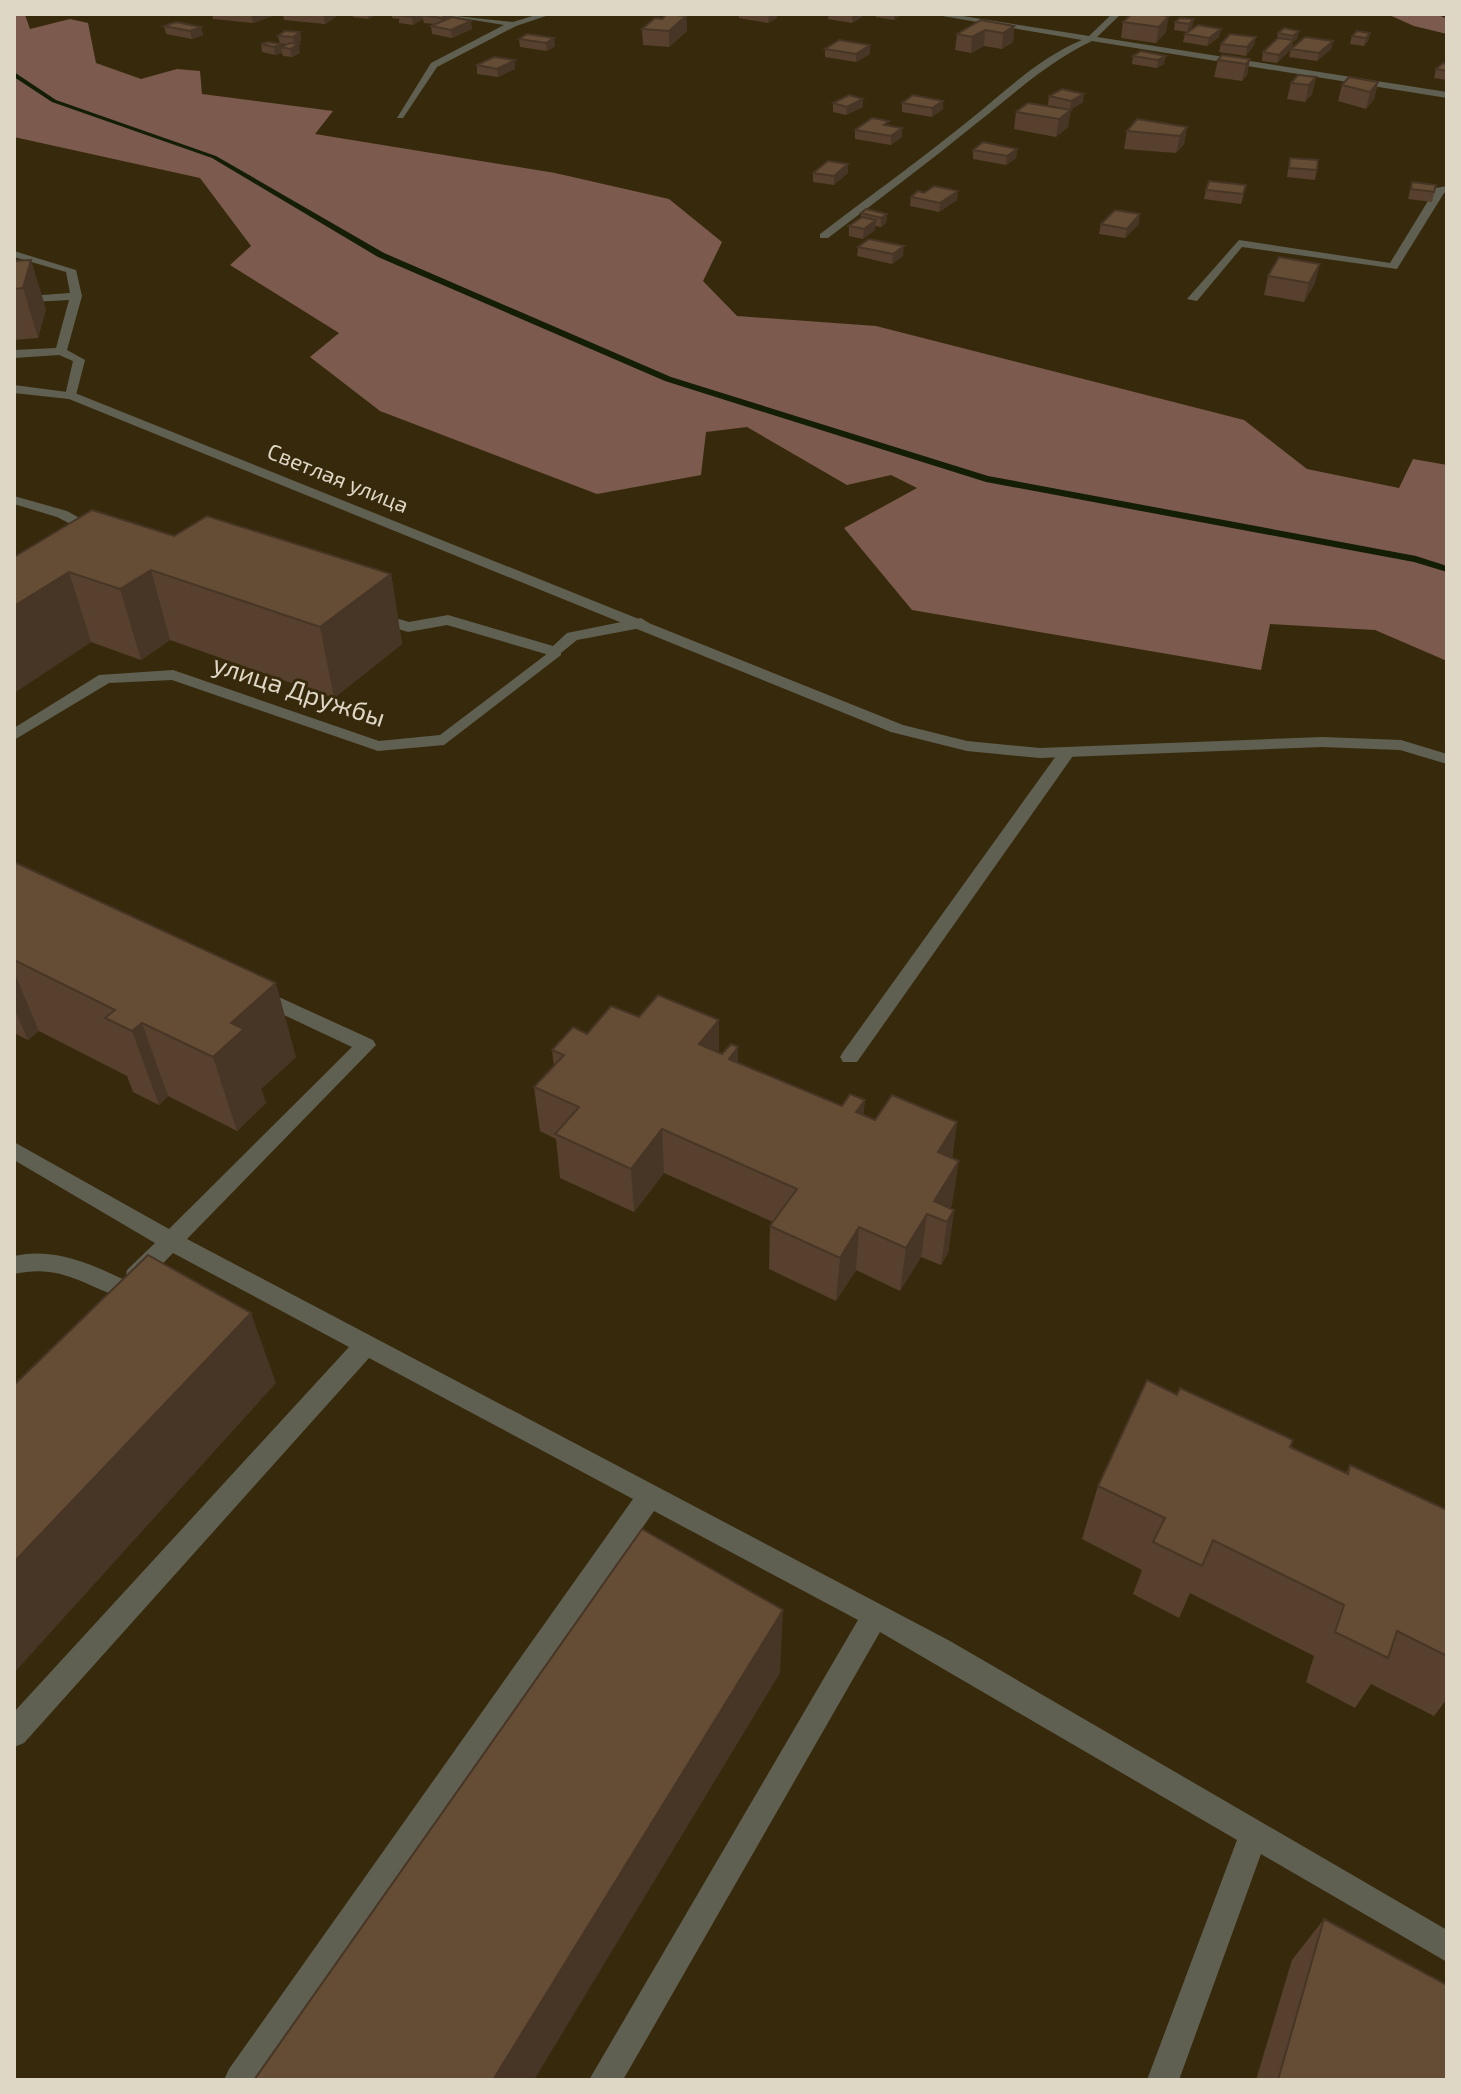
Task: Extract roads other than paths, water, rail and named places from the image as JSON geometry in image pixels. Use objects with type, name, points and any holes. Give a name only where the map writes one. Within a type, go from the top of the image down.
[{"type":"street","points":[[441,14],[513,24]]},
{"type":"street","points":[[400,116],[434,65],[513,24],[548,14]]},
{"type":"street","points":[[935,14],[1447,95]]},
{"type":"street","points":[[824,236],[977,119],[1016,84],[1063,51],[1089,40],[1117,14]]},
{"type":"street","points":[[1193,299],[1239,243],[1393,267],[1440,190],[1447,189]]},
{"type":"street","points":[[14,254],[71,270],[76,296],[61,351]]},
{"type":"street","points":[[14,300],[76,296]]},
{"type":"street","points":[[14,354],[61,351],[79,360],[71,396]]},
{"type":"street","name":"Светлая улица","points":[[14,389],[71,396],[641,623],[897,729],[967,746],[1067,753],[1322,742],[1401,745],[1447,759]]},
{"type":"street","points":[[14,500],[62,514],[114,540]]},
{"type":"street","points":[[363,613],[408,627],[448,620],[556,652]]},
{"type":"street","name":"улица Дружбы","points":[[14,735],[105,678],[173,675],[378,746],[444,740],[572,636],[641,623]]},
{"type":"street","points":[[850,1057],[1067,753]]},
{"type":"street","points":[[100,1310],[366,1045],[239,986]]},
{"type":"street","points":[[14,1150],[171,1241],[365,1346],[875,1616],[1447,1947]]},
{"type":"street","points":[[14,1265],[29,1260],[64,1262],[122,1289]]},
{"type":"street","points":[[14,1733],[365,1346]]},
{"type":"street","points":[[240,2080],[650,1496]]},
{"type":"street","points":[[605,2080],[875,1616]]},
{"type":"street","points":[[1163,2080],[1254,1834]]},
{"type":"waterway","points":[[14,74],[54,101],[214,157],[381,255],[668,379],[986,479],[1416,559],[1447,569]]}]
